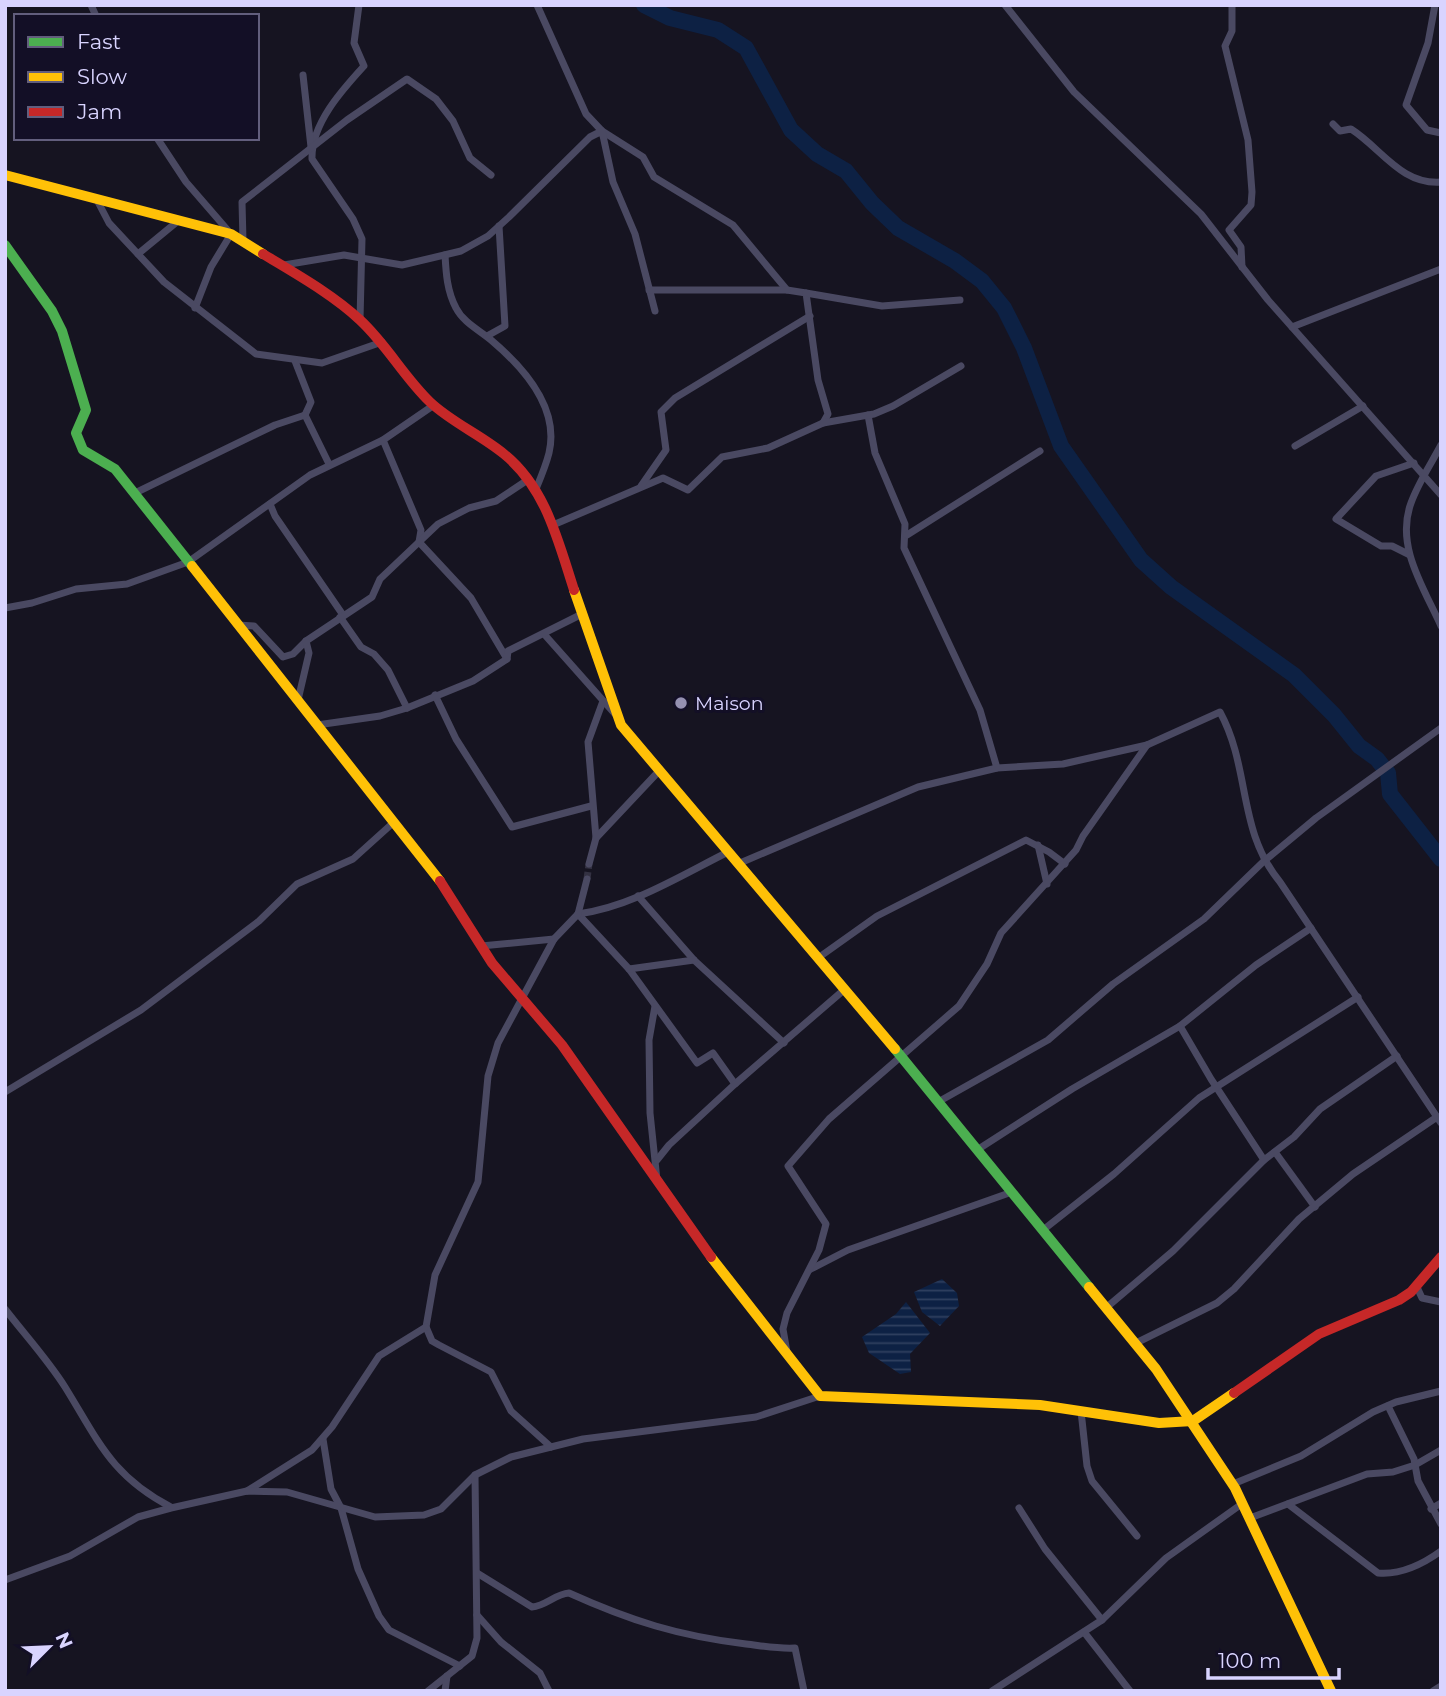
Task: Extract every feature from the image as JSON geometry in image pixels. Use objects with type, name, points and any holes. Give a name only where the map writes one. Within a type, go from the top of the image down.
[{"type":"street","points":[[311,148],[321,124],[363,66],[354,43],[359,5]]},
{"type":"street","points":[[537,5],[586,114],[602,131],[643,157],[654,177],[733,225],[787,290]]},
{"type":"street","points":[[1005,5],[1074,92],[1201,214],[1242,269],[1441,495]]},
{"type":"street","points":[[1232,5],[1232,31],[1225,46],[1248,140],[1252,192],[1251,205],[1229,230],[1241,247],[1242,269]]},
{"type":"street","points":[[1435,5],[1428,43],[1406,105],[1427,130],[1441,133]]},
{"type":"street","points":[[303,75],[312,159],[352,219],[362,239],[360,320]]},
{"type":"street","points":[[243,241],[242,202],[407,79],[436,99],[453,121],[470,158],[491,174]]},
{"type":"street","points":[[1333,124],[1340,131],[1351,129],[1361,135],[1384,159],[1412,177],[1424,183],[1441,182]]},
{"type":"street","points":[[285,265],[344,255],[363,256],[402,265],[461,251],[499,226],[590,137],[602,131]]},
{"type":"street","points":[[602,131],[613,182],[635,234],[655,311]]},
{"type":"street","points":[[158,140],[186,182],[231,234]]},
{"type":"street","points":[[5,174],[231,234],[285,265],[360,320],[382,342],[434,405],[506,455],[537,489],[553,525],[617,716]]},
{"type":"street","points":[[97,200],[109,223],[138,254],[195,308],[256,354],[323,363],[382,342]]},
{"type":"street","points":[[138,254],[178,221]]},
{"type":"street","points":[[487,336],[505,326],[499,226]]},
{"type":"street","points":[[195,308],[211,267],[231,234]]},
{"type":"street","points":[[5,245],[52,311],[62,331],[86,410],[76,433],[83,450],[115,469],[135,493],[432,870],[481,946],[562,1045],[657,1184],[791,1363],[820,1396]]},
{"type":"street","points":[[445,255],[447,283],[456,309],[467,323],[515,360],[533,383],[550,416],[550,451],[537,489]]},
{"type":"street","points":[[1292,327],[1441,269]]},
{"type":"street","points":[[649,290],[787,290],[882,306],[960,300]]},
{"type":"street","points":[[806,293],[818,380],[828,414],[823,423]]},
{"type":"street","points":[[638,489],[666,450],[661,412],[675,398],[810,316]]},
{"type":"street","points":[[135,493],[275,425],[305,415],[311,402],[295,361]]},
{"type":"street","points":[[553,525],[663,478],[688,490],[722,457],[768,448],[823,423],[868,415],[893,407],[961,366]]},
{"type":"street","points":[[5,608],[33,603],[76,589],[127,584],[188,562],[329,464],[383,440],[434,405]]},
{"type":"street","points":[[1295,446],[1363,406]]},
{"type":"street","points":[[305,415],[329,464]]},
{"type":"street","points":[[868,415],[874,453],[905,524],[907,535],[904,548],[980,710],[997,768]]},
{"type":"street","points":[[383,440],[421,530],[419,542]]},
{"type":"street","points":[[1441,444],[1410,503],[1406,527],[1408,554],[1441,626]]},
{"type":"street","points":[[907,535],[1040,451]]},
{"type":"street","points":[[1408,554],[1392,546],[1381,546],[1336,519],[1376,476],[1414,463]]},
{"type":"street","points":[[238,625],[254,626],[283,657],[293,654],[306,641],[372,597],[380,579],[438,524],[454,514],[496,501],[529,479]]},
{"type":"street","points":[[270,504],[275,516],[361,647],[374,653],[388,670],[407,708]]},
{"type":"street","points":[[419,542],[471,598],[507,659]]},
{"type":"street","points":[[317,725],[380,716],[473,681],[507,659],[508,652],[582,614]]},
{"type":"street","points":[[544,634],[617,716],[727,852],[740,863],[1136,1343],[1193,1421],[1233,1484],[1331,1691]]},
{"type":"street","points":[[298,700],[309,653],[306,641]]},
{"type":"street","points":[[435,695],[456,739],[512,827],[591,806]]},
{"type":"street","points":[[589,864],[596,838],[591,806],[588,741],[603,701]]},
{"type":"street","points":[[740,863],[918,787],[997,768],[1063,764],[1147,745],[1220,712],[1241,773],[1251,832],[1263,862],[1311,928],[1439,1120],[1353,1174],[1299,1219],[1217,1303],[1136,1343]]},
{"type":"street","points":[[938,1102],[1048,1040],[1113,984],[1203,919],[1263,862],[1441,728]]},
{"type":"street","points":[[791,1363],[783,1329],[805,1273],[819,1250],[826,1224],[788,1166],[829,1119],[959,1006],[987,964],[1001,933],[1065,864],[1147,745]]},
{"type":"street","points":[[596,838],[659,771]]},
{"type":"street","points":[[5,1091],[141,1010],[259,922],[297,884],[353,859],[394,822]]},
{"type":"street","points":[[818,958],[877,916],[1026,840],[1065,864]]},
{"type":"street","points":[[1038,845],[1047,884]]},
{"type":"street","points":[[578,914],[601,911],[638,896],[727,852]]},
{"type":"street","points":[[551,1447],[511,1411],[491,1372],[439,1345],[426,1327],[435,1275],[478,1182],[488,1076],[498,1043],[554,939],[578,914],[587,879]]},
{"type":"street","points":[[638,896],[694,960],[784,1043]]},
{"type":"street","points":[[578,914],[629,969],[697,1063],[713,1053],[735,1084]]},
{"type":"street","points":[[977,1150],[1072,1089],[1180,1026],[1256,965],[1311,928]]},
{"type":"street","points":[[481,946],[554,939]]},
{"type":"street","points":[[629,969],[694,960]]},
{"type":"street","points":[[657,1160],[669,1145],[735,1084],[845,989]]},
{"type":"street","points":[[1043,1230],[1114,1174],[1199,1098],[1283,1042],[1358,997]]},
{"type":"street","points":[[655,1006],[649,1040],[650,1112],[657,1160],[657,1184]]},
{"type":"street","points":[[1180,1026],[1264,1160]]},
{"type":"street","points":[[1107,1307],[1173,1251],[1264,1160],[1294,1137],[1320,1109],[1397,1056]]},
{"type":"street","points":[[1275,1152],[1315,1207]]},
{"type":"street","points":[[805,1273],[848,1250],[1012,1192]]},
{"type":"street","points":[[5,1580],[70,1556],[138,1517],[171,1508],[247,1491],[287,1492],[375,1517],[424,1515],[440,1509],[475,1475],[511,1457],[630,1431],[756,1417],[820,1396],[1040,1405],[1159,1423],[1193,1421],[1319,1334],[1399,1300],[1441,1256]]},
{"type":"street","points":[[1416,1285],[1422,1298],[1441,1302]]},
{"type":"street","points":[[5,1309],[64,1385],[102,1452],[147,1495],[171,1508]]},
{"type":"street","points":[[247,1491],[290,1466],[323,1439],[379,1356],[426,1327]]},
{"type":"street","points":[[1233,1484],[1301,1456],[1388,1406],[1441,1391]]},
{"type":"street","points":[[1388,1406],[1415,1465],[1418,1481],[1441,1524]]},
{"type":"street","points":[[1081,1411],[1087,1466],[1092,1481],[1137,1536]]},
{"type":"street","points":[[323,1439],[327,1477],[341,1508],[358,1569],[388,1630],[460,1666]]},
{"type":"street","points":[[1250,1518],[1367,1474],[1393,1472],[1415,1465],[1441,1450]]},
{"type":"street","points":[[428,1691],[472,1656],[477,1638],[475,1475]]},
{"type":"street","points":[[992,1691],[1102,1620],[1171,1553],[1243,1503]]},
{"type":"street","points":[[1431,1509],[1441,1503]]},
{"type":"street","points":[[1288,1504],[1378,1573],[1390,1574],[1418,1565],[1441,1551]]},
{"type":"street","points":[[1019,1508],[1045,1549],[1102,1620]]},
{"type":"street","points":[[477,1573],[532,1607],[539,1606],[561,1593],[569,1593],[631,1620],[661,1628],[713,1640],[778,1649],[795,1648],[804,1691]]},
{"type":"street","points":[[477,1614],[501,1642],[540,1673],[550,1691]]},
{"type":"street","points":[[1084,1632],[1130,1691]]},
{"type":"street","points":[[445,1691],[447,1676]]},
{"type":"street","points":[[1433,1691],[1441,1686]]},
{"type":"water","points":[[942,1279],[957,1293],[959,1306],[940,1326],[922,1312],[914,1292]]},
{"type":"water","points":[[906,1302],[930,1333],[910,1354],[911,1372],[900,1374],[869,1353],[862,1337],[896,1314]]},
{"type":"waterway","points":[[644,5],[670,18],[718,30],[746,48],[791,130],[817,154],[846,171],[872,203],[898,228],[955,261],[982,281],[1004,308],[1024,348],[1061,446],[1141,560],[1171,587],[1294,675],[1334,715],[1359,746],[1377,759],[1388,773],[1390,794],[1441,859]]},
{"type":"tunnel","points":[[587,879],[589,864]]},
{"type":"traffic: fast","points":[[5,245],[52,311],[62,331],[86,410],[76,433],[83,450],[115,469],[192,566]]},
{"type":"traffic: fast","points":[[895,1049],[1089,1287]]},
{"type":"traffic: slow","points":[[5,175],[231,234],[263,254]]},
{"type":"traffic: slow","points":[[192,566],[440,881]]},
{"type":"traffic: slow","points":[[574,590],[621,725],[895,1049]]},
{"type":"traffic: slow","points":[[711,1257],[820,1396],[1040,1405],[1159,1423],[1193,1421],[1234,1393]]},
{"type":"traffic: slow","points":[[1089,1287],[1156,1369],[1235,1488],[1331,1691]]},
{"type":"traffic: jam","points":[[263,254],[349,311],[370,330],[430,402],[495,447],[518,468],[549,516],[574,590]]},
{"type":"traffic: jam","points":[[440,881],[492,963],[562,1045],[711,1257]]},
{"type":"traffic: jam","points":[[1234,1393],[1319,1334],[1399,1300],[1411,1292],[1441,1257]]},
{"type":"place","name":"Maison","points":[[681,703]]}]
